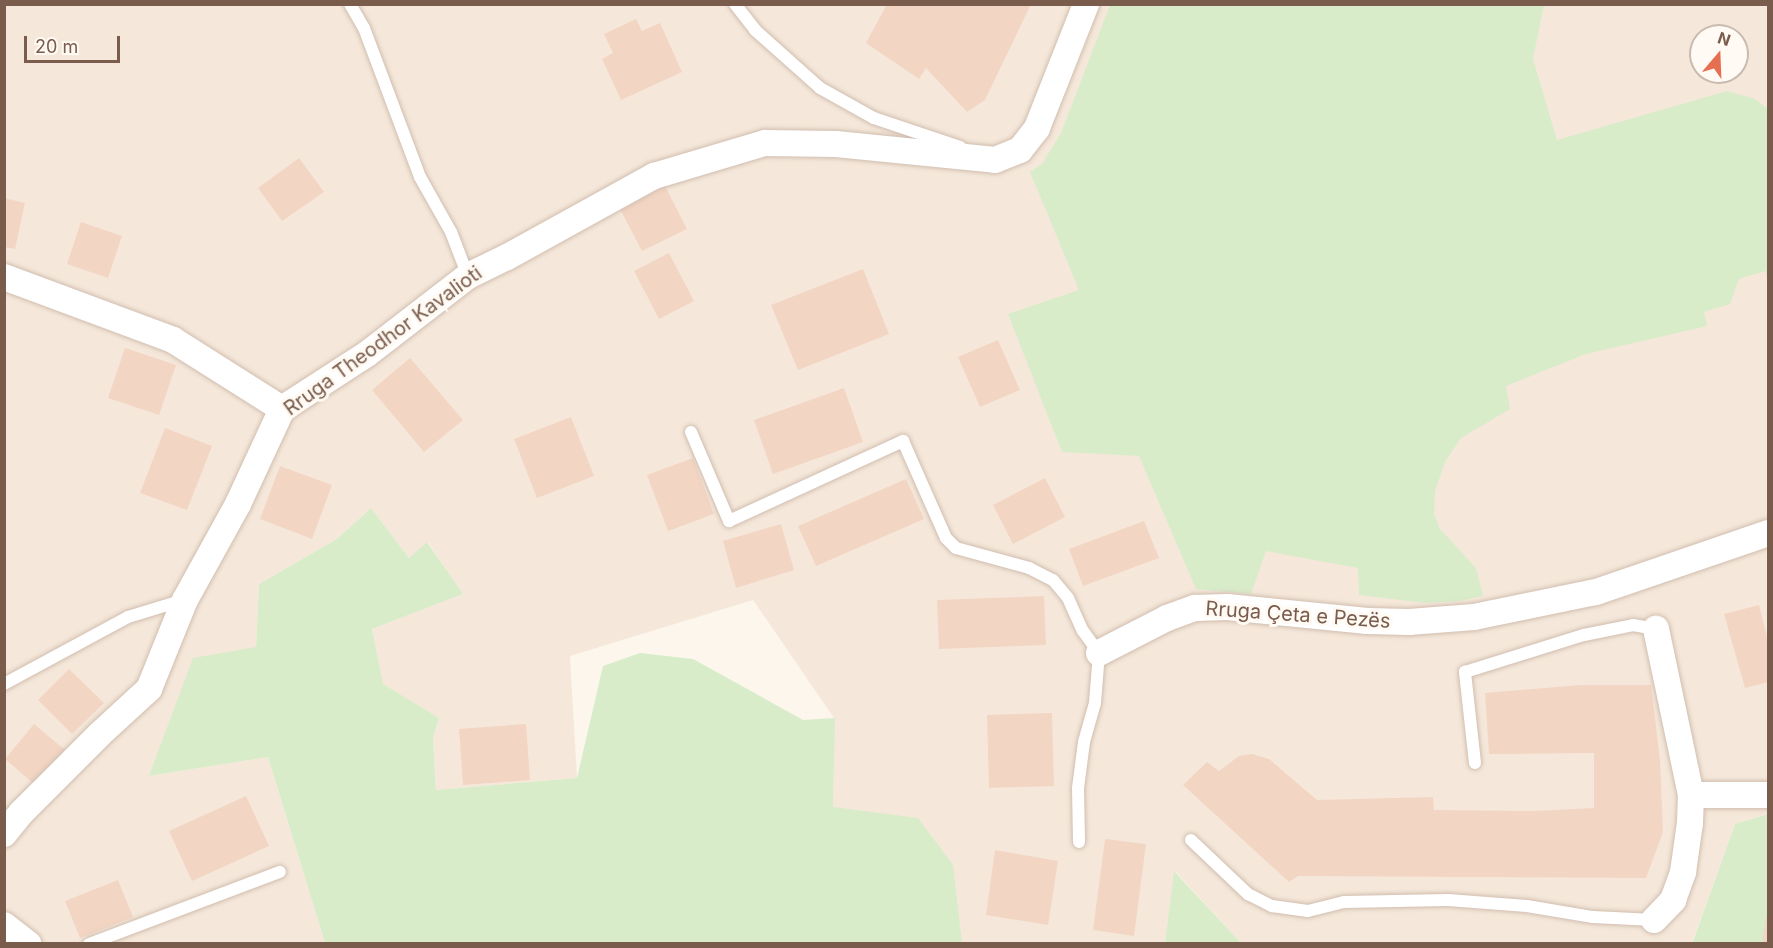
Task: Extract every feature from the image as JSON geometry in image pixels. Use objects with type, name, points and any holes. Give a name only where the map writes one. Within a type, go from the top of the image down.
[{"type":"street","name":"Rruga Theodhor Kavalioti","points":[[4,834],[45,789],[148,689],[185,600],[238,504],[282,409],[367,354],[468,276],[654,176],[765,143],[836,144],[995,159],[1020,150],[1037,128],[1086,4]]},
{"type":"street","points":[[4,278],[173,340],[282,409]]},
{"type":"street","name":"Rruga Çeta e Pezës","points":[[1099,653],[1167,618],[1195,608],[1227,607],[1367,621],[1409,622],[1474,617],[1596,592],[1768,532]]},
{"type":"street","points":[[1654,920],[1673,900],[1683,872],[1690,823],[1690,795],[1656,629]]},
{"type":"street","points":[[1690,795],[1768,795]]},
{"type":"street","points":[[4,925],[28,944]]},
{"type":"lane","points":[[350,4],[363,28],[420,177],[451,232],[468,276]]},
{"type":"lane","points":[[735,4],[755,30],[819,88],[874,118],[995,159]]},
{"type":"lane","points":[[691,432],[729,521],[903,441],[946,538],[956,548],[1019,565],[1053,580],[1068,598],[1083,631],[1099,653],[1095,703],[1083,742],[1078,788],[1079,842]]},
{"type":"lane","points":[[4,684],[128,617],[185,600]]},
{"type":"lane","points":[[1475,763],[1465,672],[1584,635],[1633,625],[1656,629]]},
{"type":"lane","points":[[1191,840],[1248,894],[1272,906],[1308,911],[1344,902],[1448,900],[1527,906],[1593,917],[1654,920]]},
{"type":"lane","points":[[89,944],[280,872]]},
{"type":"shaded area","points":[[5,5],[1768,5],[1768,814],[1735,824],[1692,943],[1241,943],[1175,871],[1165,943],[958,943],[918,819],[833,808],[834,718],[753,600],[570,656],[577,778],[436,790],[433,738],[439,718],[382,684],[372,629],[462,594],[428,542],[409,558],[371,508],[337,539],[259,584],[256,647],[149,776],[268,757],[325,943],[5,944]]},
{"type":"green space","points":[[1110,5],[1544,5],[1533,59],[1557,140],[1727,91],[1755,99],[1768,109],[1768,279],[1765,271],[1739,279],[1730,304],[1704,312],[1707,326],[1586,354],[1506,386],[1510,409],[1461,438],[1446,460],[1435,491],[1434,514],[1440,529],[1476,568],[1483,596],[1459,601],[1425,603],[1359,595],[1358,568],[1266,551],[1251,594],[1196,589],[1139,456],[1062,452],[1008,314],[1079,290],[1030,172],[1042,164],[1061,133]]},
{"type":"green space","points":[[371,508],[409,558],[427,542],[463,594],[372,629],[383,684],[439,718],[433,738],[436,790],[577,778],[603,666],[640,653],[693,659],[803,720],[835,718],[833,807],[918,818],[953,865],[962,943],[325,943],[268,757],[149,776],[193,658],[256,647],[259,584],[337,539]]},
{"type":"green space","points":[[1768,814],[1768,943],[1692,944],[1735,824]]},
{"type":"green space","points":[[1174,871],[1241,943],[1165,943]]},
{"type":"building","points":[[887,4],[1031,4],[985,100],[967,112],[926,68],[919,79],[866,43]]},
{"type":"building","points":[[636,19],[642,31],[660,23],[682,72],[621,100],[602,59],[613,53],[604,34]]},
{"type":"building","points":[[299,158],[324,192],[282,221],[258,188]]},
{"type":"building","points":[[665,186],[687,229],[642,251],[620,209]]},
{"type":"building","points":[[4,198],[25,203],[15,249],[4,247]]},
{"type":"building","points":[[81,222],[122,236],[108,278],[67,264]]},
{"type":"building","points":[[669,253],[694,301],[659,319],[634,271]]},
{"type":"building","points":[[863,269],[889,334],[798,370],[771,305]]},
{"type":"building","points":[[998,340],[1020,390],[980,407],[958,357]]},
{"type":"building","points":[[125,348],[176,365],[159,415],[108,398]]},
{"type":"building","points":[[410,358],[463,420],[424,452],[372,390]]},
{"type":"building","points":[[844,388],[863,442],[773,474],[754,420]]},
{"type":"building","points":[[571,417],[594,476],[537,498],[514,439]]},
{"type":"building","points":[[165,428],[212,446],[187,510],[140,493]]},
{"type":"building","points":[[693,458],[714,514],[668,531],[647,475]]},
{"type":"building","points":[[280,466],[332,485],[312,539],[260,519]]},
{"type":"building","points":[[1045,478],[1065,517],[1013,544],[993,505]]},
{"type":"building","points":[[906,479],[924,519],[816,566],[798,526]]},
{"type":"building","points":[[1144,521],[1159,558],[1083,586],[1069,549]]},
{"type":"building","points":[[781,524],[794,570],[736,588],[723,541]]},
{"type":"building","points":[[1044,596],[1046,645],[939,649],[937,600]]},
{"type":"building","points":[[1759,605],[1768,641],[1768,682],[1745,688],[1724,614]]},
{"type":"building","points":[[69,669],[104,703],[72,734],[38,700]]},
{"type":"building","points":[[1581,685],[1651,685],[1660,760],[1663,832],[1646,878],[1298,876],[1289,882],[1183,785],[1207,762],[1219,771],[1239,756],[1252,754],[1269,759],[1317,800],[1433,797],[1434,810],[1533,811],[1594,808],[1594,753],[1489,754],[1485,693]]},
{"type":"building","points":[[1052,713],[1054,786],[989,788],[987,715]]},
{"type":"building","points":[[34,724],[71,755],[41,790],[5,759]]},
{"type":"building","points":[[526,724],[530,780],[463,785],[459,729]]},
{"type":"building","points":[[246,796],[269,846],[192,881],[169,831]]},
{"type":"building","points":[[1105,839],[1146,844],[1134,936],[1093,930]]},
{"type":"building","points":[[995,850],[1058,861],[1048,925],[986,915]]},
{"type":"building","points":[[118,880],[133,917],[80,938],[65,901]]},
{"type":"building","points":[[1767,912],[1768,944],[1762,944]]}]
